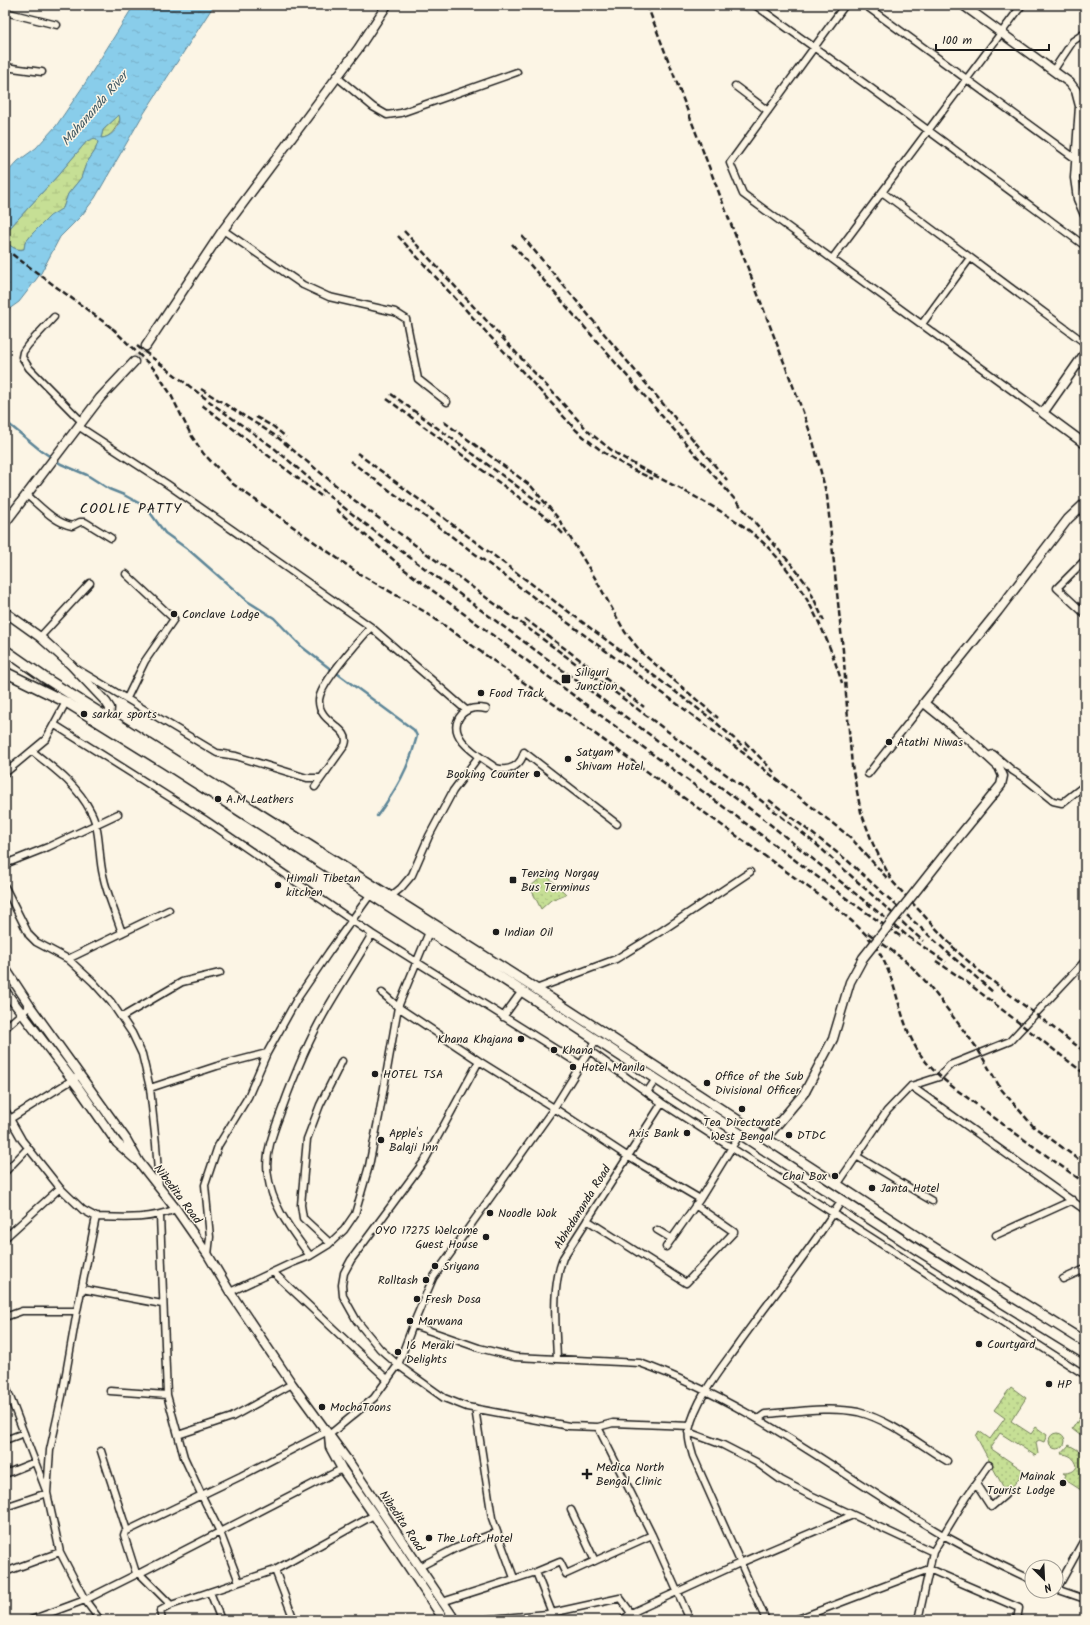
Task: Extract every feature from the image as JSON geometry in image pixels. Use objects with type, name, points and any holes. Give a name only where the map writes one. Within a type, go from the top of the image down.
[{"type":"main road","points":[[5,650],[45,678],[388,901],[536,989],[925,1242],[1085,1342]]},
{"type":"main road","points":[[5,672],[66,702],[166,764],[370,895],[388,901],[429,932],[522,991],[919,1251],[1085,1354]]},
{"type":"main road","points":[[595,1039],[599,1030]]},
{"type":"main road","points":[[842,1200],[848,1192]]},
{"type":"street","points":[[146,346],[223,230],[358,49],[387,5]]},
{"type":"street","points":[[755,5],[1085,246]]},
{"type":"street","points":[[845,5],[730,163],[743,194],[1085,444]]},
{"type":"street","points":[[865,5],[1076,158]]},
{"type":"street","points":[[963,5],[1070,83],[1076,91],[1080,106],[1075,178],[1078,200],[1085,215]]},
{"type":"street","points":[[832,259],[1022,5]]},
{"type":"street","points":[[5,12],[57,25]]},
{"type":"street","points":[[1053,71],[1073,41],[1085,33]]},
{"type":"street","points":[[5,67],[42,72]]},
{"type":"street","points":[[337,77],[373,107],[387,115],[400,113],[517,72]]},
{"type":"street","points":[[735,86],[768,111]]},
{"type":"street","points":[[1077,144],[1085,137]]},
{"type":"street","points":[[882,192],[1085,344]]},
{"type":"street","points":[[223,230],[303,285],[329,297],[395,312],[406,319],[418,379],[447,402]]},
{"type":"street","points":[[922,324],[970,258]]},
{"type":"street","points":[[54,317],[28,345],[23,352],[22,357],[29,368],[80,424],[370,627],[466,710]]},
{"type":"street","points":[[1043,412],[1085,353]]},
{"type":"street","points":[[5,523],[100,398],[134,362]]},
{"type":"street","points":[[27,495],[51,515],[65,524],[72,526],[80,522],[85,522],[111,538]]},
{"type":"street","points":[[868,774],[998,611],[1068,518],[1085,503]]},
{"type":"street","points":[[1085,560],[1057,588],[1085,614]]},
{"type":"street","points":[[126,574],[174,619],[145,661],[127,698]]},
{"type":"street","points":[[40,637],[90,583]]},
{"type":"street","points":[[5,612],[40,637],[71,665],[106,702],[110,708],[109,719]]},
{"type":"street","points":[[315,787],[345,745],[346,740],[342,731],[324,716],[320,705],[320,694],[331,676],[370,627]]},
{"type":"street","points":[[71,665],[217,753],[236,756],[307,778],[321,778]]},
{"type":"street","points":[[5,773],[46,740],[66,702]]},
{"type":"street","points":[[766,1138],[805,1092],[832,1039],[850,982],[863,958],[1001,785],[1003,776],[999,767],[971,741],[924,703]]},
{"type":"street","points":[[486,709],[479,707],[466,710],[458,720],[458,733],[464,744],[496,768],[508,769],[520,763],[524,752],[617,824]]},
{"type":"street","points":[[54,725],[204,818],[351,921],[581,1065]]},
{"type":"street","points":[[32,751],[59,772],[72,786],[84,801],[93,817],[103,876],[122,933]]},
{"type":"street","points":[[988,757],[993,754],[1053,801],[1062,803],[1085,785]]},
{"type":"street","points":[[388,901],[412,875],[453,791],[480,756]]},
{"type":"street","points":[[5,864],[48,847],[118,814]]},
{"type":"street","points":[[536,989],[616,958],[664,930],[750,872]]},
{"type":"street","points":[[5,887],[30,936],[36,942],[68,959],[111,1002],[132,1033],[142,1054],[150,1088],[156,1144],[158,1187]]},
{"type":"street","points":[[208,1255],[210,1237],[205,1189],[206,1181],[218,1146],[248,1097],[267,1053],[297,999],[370,895]]},
{"type":"street","points":[[68,959],[169,910]]},
{"type":"street","points":[[230,1292],[310,1256],[330,1243],[344,1230],[354,1214],[369,1166],[398,1007],[429,932]]},
{"type":"street","points":[[310,1256],[283,1218],[274,1198],[268,1177],[268,1156],[276,1126],[297,1068],[324,1013],[372,934]]},
{"type":"street","points":[[837,1185],[858,1157],[887,1111],[911,1086],[939,1077],[950,1065],[1010,1042],[1085,961]]},
{"type":"street","name":"Nibedita Road","points":[[5,968],[30,1006],[126,1139],[139,1162],[208,1255],[230,1292],[292,1384],[351,1465],[455,1620]]},
{"type":"street","points":[[122,1017],[182,982],[220,973]]},
{"type":"street","points":[[5,991],[73,1080],[117,1143],[139,1162]]},
{"type":"street","points":[[503,1017],[522,991]]},
{"type":"street","points":[[382,993],[398,1007],[479,1061],[627,1156],[700,1199]]},
{"type":"street","points":[[5,1028],[30,1006]]},
{"type":"street","points":[[171,1605],[138,1573],[124,1533],[327,1434],[374,1398],[398,1365],[433,1278],[554,1108],[590,1051],[595,1039]]},
{"type":"street","points":[[590,1051],[662,1103],[1085,1375]]},
{"type":"street","points":[[150,1088],[217,1066],[267,1053]]},
{"type":"street","points":[[330,1243],[303,1218],[301,1205],[307,1139],[320,1105],[342,1061]]},
{"type":"street","points":[[479,1061],[425,1160],[351,1260],[344,1273],[342,1285],[343,1296],[357,1321],[380,1349],[398,1365],[444,1398],[475,1408],[569,1426],[598,1427],[613,1423],[689,1429],[756,1462],[781,1480],[806,1493],[933,1552]]},
{"type":"street","points":[[10,1119],[80,1075]]},
{"type":"street","points":[[647,1092],[656,1079]]},
{"type":"street","points":[[911,1086],[1085,1210]]},
{"type":"street","name":"Abhedananda Road","points":[[557,1359],[556,1305],[560,1266],[563,1258],[662,1103]]},
{"type":"street","points":[[5,1110],[28,1148],[60,1188],[83,1210],[96,1217],[131,1218],[160,1216],[176,1210]]},
{"type":"street","points":[[666,1247],[700,1199],[740,1134]]},
{"type":"street","points":[[5,1172],[28,1148]]},
{"type":"street","points":[[858,1157],[932,1201]]},
{"type":"street","points":[[5,1238],[60,1188]]},
{"type":"street","points":[[766,1620],[693,1456],[690,1446],[689,1429],[705,1390],[842,1200]]},
{"type":"street","points":[[996,1235],[1073,1200]]},
{"type":"street","points":[[587,1220],[686,1283],[734,1232],[695,1205]]},
{"type":"street","points":[[160,1216],[162,1304],[167,1395],[184,1457],[220,1532],[239,1582]]},
{"type":"street","points":[[47,1492],[50,1450],[62,1396],[96,1217]]},
{"type":"street","points":[[657,1230],[672,1239]]},
{"type":"street","points":[[1063,1279],[1085,1269]]},
{"type":"street","points":[[273,1272],[388,1380]]},
{"type":"street","points":[[82,1289],[162,1304]]},
{"type":"street","points":[[5,1317],[22,1312],[77,1311]]},
{"type":"street","points":[[413,1325],[479,1348],[515,1357],[640,1363],[660,1370],[705,1390],[758,1419],[943,1534],[990,1560],[1024,1576]]},
{"type":"street","points":[[5,1384],[47,1492],[60,1552],[85,1600],[100,1620]]},
{"type":"street","points":[[178,1436],[232,1417],[292,1384]]},
{"type":"street","points":[[110,1391],[167,1395]]},
{"type":"street","points":[[5,1405],[12,1402]]},
{"type":"street","points":[[475,1408],[492,1514],[514,1578]]},
{"type":"street","points":[[758,1419],[765,1414],[832,1410],[857,1412],[871,1416],[890,1425],[947,1461]]},
{"type":"street","points":[[598,1427],[652,1535],[690,1620]]},
{"type":"street","points":[[5,1440],[24,1433]]},
{"type":"street","name":"Nibedita Road","points":[[327,1434],[330,1448],[342,1469],[444,1620]]},
{"type":"street","points":[[101,1451],[127,1531]]},
{"type":"street","points":[[5,1474],[35,1462]]},
{"type":"street","points":[[918,1620],[933,1552],[943,1534],[989,1465]]},
{"type":"street","points":[[31,1620],[85,1600],[342,1469]]},
{"type":"street","points":[[976,1484],[991,1507],[1005,1495]]},
{"type":"street","points":[[5,1507],[47,1492]]},
{"type":"street","points":[[572,1510],[595,1561]]},
{"type":"street","points":[[162,1620],[160,1611],[171,1605],[275,1570],[374,1515]]},
{"type":"street","points":[[623,1620],[631,1613],[740,1563],[852,1515]]},
{"type":"street","points":[[419,1568],[456,1548],[497,1532]]},
{"type":"street","points":[[442,1602],[536,1572],[560,1562],[566,1574],[652,1535]]},
{"type":"street","points":[[1064,1575],[1085,1538]]},
{"type":"street","points":[[5,1572],[60,1552]]},
{"type":"street","points":[[795,1620],[929,1569],[1019,1608],[1017,1620]]},
{"type":"street","points":[[275,1570],[294,1620]]},
{"type":"street","points":[[536,1572],[552,1614]]},
{"type":"street","points":[[210,1592],[221,1620]]},
{"type":"street","points":[[1064,1592],[1085,1599]]},
{"type":"street","points":[[480,1620],[552,1614],[620,1598],[631,1613]]},
{"type":"green space","points":[[119,115],[120,119],[113,132],[105,138],[101,138],[103,130]]},
{"type":"green space","points":[[97,138],[98,142],[95,151],[86,164],[81,178],[68,194],[63,208],[47,219],[33,233],[25,243],[24,249],[15,249],[10,246],[5,238],[8,230],[87,141]]},
{"type":"green space","points":[[545,874],[566,894],[551,900],[541,909],[530,887]]},
{"type":"green space","points":[[1011,1387],[1026,1398],[1011,1421],[1031,1434],[1036,1427],[1047,1435],[1044,1442],[1039,1440],[1036,1442],[1038,1454],[1036,1456],[1000,1433],[990,1448],[1024,1471],[1007,1494],[976,1436],[979,1431],[990,1439],[1005,1418],[994,1410]]},
{"type":"green space","points":[[1085,1410],[1085,1439],[1072,1429]]},
{"type":"green space","points":[[1057,1433],[1063,1435],[1065,1441],[1063,1447],[1057,1449],[1051,1447],[1049,1441],[1051,1435]]},
{"type":"green space","points":[[1069,1445],[1085,1454],[1084,1492],[1064,1479],[1066,1475],[1063,1473],[1072,1472],[1077,1466],[1071,1457],[1061,1454]]},
{"type":"water","name":"Mahananda River","points":[[134,5],[214,5],[141,118],[95,198],[82,215],[60,237],[41,273],[19,302],[5,312],[5,238],[5,175],[18,161],[36,148],[56,126],[84,85]],"holes":[[[119,115],[120,119],[118,127],[109,136],[101,138],[103,130]],[[95,138],[98,142],[95,151],[86,164],[81,178],[68,194],[63,208],[50,216],[33,233],[25,243],[24,249],[15,249],[8,243],[5,238],[8,230],[87,141]]]},
{"type":"waterway","points":[[5,421],[39,449],[61,464],[87,475],[109,489],[146,507],[165,533],[190,551],[247,601],[274,618],[302,647],[333,671]]},
{"type":"waterway","points":[[338,674],[414,730],[417,736],[406,769],[377,816]]},
{"type":"tunnel","points":[[134,362],[146,346]]},
{"type":"railway","points":[[647,5],[813,441],[827,496],[844,660],[852,766],[861,812],[873,844],[892,881],[956,950]]},
{"type":"railway","points":[[404,231],[590,433],[614,452],[736,521],[756,536],[774,553],[789,572],[815,614],[842,683]]},
{"type":"railway","points":[[398,236],[576,430],[612,458],[653,479]]},
{"type":"railway","points":[[522,236],[727,480]]},
{"type":"railway","points":[[512,244],[792,565],[808,586],[824,621]]},
{"type":"railway","points":[[5,249],[116,331]]},
{"type":"railway","points":[[112,328],[155,370],[170,393],[191,435],[203,453],[233,484],[358,573],[427,613],[830,903],[850,920],[869,938],[879,952],[891,978],[909,1033],[915,1046],[929,1065],[957,1090],[1085,1183]]},
{"type":"railway","points":[[137,346],[222,411],[274,448],[338,503],[381,536],[761,817],[910,938],[946,962]]},
{"type":"railway","points":[[201,389],[276,436],[350,497],[754,795],[816,844],[923,941]]},
{"type":"railway","points":[[391,394],[544,506]]},
{"type":"railway","points":[[387,399],[552,522],[563,534]]},
{"type":"railway","points":[[202,405],[321,496]]},
{"type":"railway","points":[[256,417],[274,427],[286,437]]},
{"type":"railway","points":[[444,422],[531,486],[558,518],[595,578],[625,632],[642,653],[718,718]]},
{"type":"railway","points":[[357,453],[713,720],[747,750]]},
{"type":"railway","points":[[350,461],[742,752],[850,837],[887,878]]},
{"type":"railway","points":[[336,509],[405,570],[854,904],[900,936]]},
{"type":"railway","points":[[525,619],[644,707]]},
{"type":"railway","points":[[745,742],[774,772]]},
{"type":"railway","points":[[769,800],[848,861],[993,992]]},
{"type":"railway","points":[[868,933],[907,962],[928,984],[977,1048],[1001,1089],[1033,1126],[1085,1164]]},
{"type":"railway","points":[[952,947],[983,974],[1085,1052]]},
{"type":"railway","points":[[936,961],[964,980],[1085,1074]]},
{"type":"place","name":"Conclave Lodge","points":[[174,614]]},
{"type":"place","name":"Siliguri Junction","points":[[566,679]]},
{"type":"place","name":"Food Track","points":[[481,693]]},
{"type":"place","name":"sarkar sports","points":[[84,714]]},
{"type":"place","name":"Atathi Niwas","points":[[889,742]]},
{"type":"place","name":"Satyam Shivam Hotel","points":[[568,759]]},
{"type":"place","name":"Booking Counter","points":[[537,774]]},
{"type":"place","name":"A.M Leathers","points":[[218,799]]},
{"type":"place","name":"Tenzing Norgay Bus Terminus","points":[[513,880]]},
{"type":"place","name":"Himali Tibetan kitchen","points":[[278,885]]},
{"type":"place","name":"Indian Oil","points":[[496,932]]},
{"type":"place","name":"Khana Khajana","points":[[521,1039]]},
{"type":"place","name":"Khana","points":[[554,1050]]},
{"type":"place","name":"Hotel Manila","points":[[573,1067]]},
{"type":"place","name":"HOTEL TSA","points":[[375,1074]]},
{"type":"place","name":"Office of the Sub Divisional Officer","points":[[707,1083]]},
{"type":"place","name":"Tea Directorate West Bengal","points":[[742,1109]]},
{"type":"place","name":"Axis Bank","points":[[687,1133]]},
{"type":"place","name":"DTDC","points":[[789,1135]]},
{"type":"place","name":"Apple's Balaji Inn","points":[[381,1140]]},
{"type":"place","name":"Chai Box","points":[[835,1176]]},
{"type":"place","name":"Janta Hotel","points":[[872,1188]]},
{"type":"place","name":"Noodle Wok","points":[[490,1213]]},
{"type":"place","name":"OYO 17275 Welcome Guest House","points":[[486,1237]]},
{"type":"place","name":"Sriyana","points":[[435,1266]]},
{"type":"place","name":"Rolltash","points":[[426,1280]]},
{"type":"place","name":"Fresh Dosa","points":[[417,1299]]},
{"type":"place","name":"Marwana","points":[[410,1321]]},
{"type":"place","name":"Courtyard","points":[[979,1344]]},
{"type":"place","name":"16 Meraki Delights","points":[[398,1352]]},
{"type":"place","name":"HP","points":[[1049,1384]]},
{"type":"place","name":"MochaToons","points":[[322,1407]]},
{"type":"place","name":"Medica North Bengal Clinic","points":[[587,1474]]},
{"type":"place","name":"Mainak Tourist Lodge","points":[[1063,1483]]},
{"type":"place","name":"The Loft Hotel","points":[[429,1538]]},
{"type":"district","name":"COOLIE PATTY","points":[[131,508]]}]
